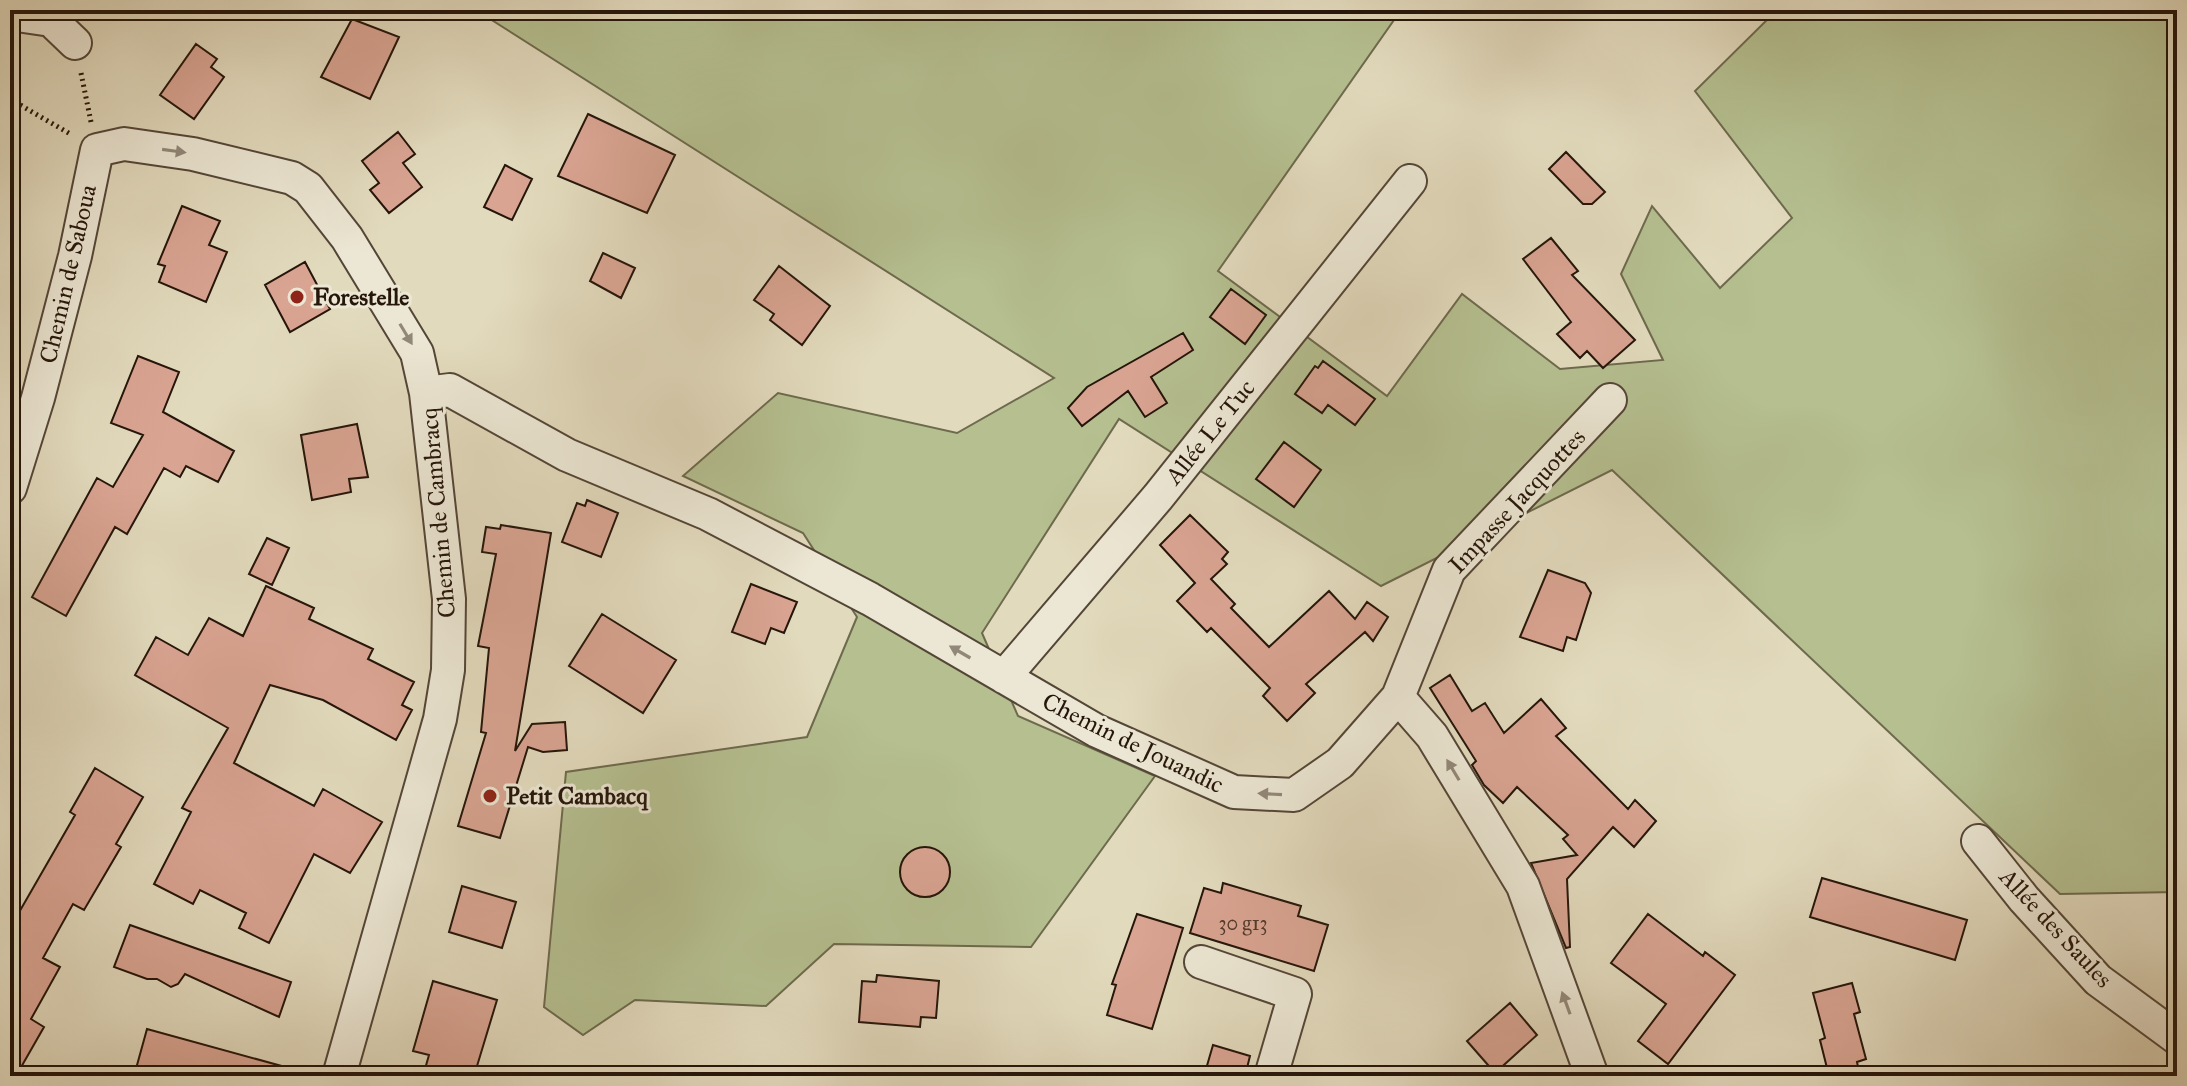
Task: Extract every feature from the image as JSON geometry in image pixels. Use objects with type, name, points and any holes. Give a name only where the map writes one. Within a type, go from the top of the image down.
[{"type":"street","points":[[13,13],[51,20],[75,43]]},
{"type":"street","name":"Chemin de Cambracq","points":[[97,150],[124,144],[193,154],[292,178],[308,188],[347,238],[417,353],[426,393],[449,599],[448,670],[440,719],[339,1076]]},
{"type":"street","name":"Chemin de Saboua","points":[[10,488],[68,284],[97,150]]},
{"type":"street","name":"Allée Le Tuc","points":[[1004,677],[1158,497],[1410,181]]},
{"type":"street","name":"Chemin de Jouandic","points":[[426,393],[450,390],[567,455],[708,514],[870,599],[1097,731],[1234,792],[1294,795],[1340,763],[1398,697]]},
{"type":"street","name":"Impasse Jacquottes","points":[[1398,697],[1449,570],[1610,400]]},
{"type":"street","points":[[1398,697],[1432,736],[1523,886],[1592,1076]]},
{"type":"street","name":"Allée des Saules","points":[[1978,841],[2024,899],[2098,980],[2177,1038]]},
{"type":"street","points":[[1201,962],[1295,994],[1271,1076]]},
{"type":"path","points":[[75,43],[97,150]]},
{"type":"path","points":[[10,99],[97,150]]},
{"type":"green space","points":[[476,10],[1401,10],[1218,271],[1387,396],[1462,294],[1560,369],[1663,360],[1621,274],[1652,206],[1720,288],[1792,218],[1695,91],[1777,10],[2177,10],[2177,892],[2060,894],[1612,470],[1381,586],[1119,419],[982,633],[1018,716],[1155,776],[1031,947],[834,944],[766,1006],[635,1000],[583,1035],[544,1007],[566,772],[807,737],[857,617],[803,533],[683,476],[778,393],[957,433],[1054,378]]},
{"type":"building","points":[[352,19],[399,37],[370,99],[321,77]]},
{"type":"building","points":[[196,44],[217,59],[211,67],[224,77],[194,119],[160,95]]},
{"type":"building","points":[[588,114],[675,155],[647,213],[558,176]]},
{"type":"building","points":[[398,132],[415,154],[403,163],[422,187],[389,213],[370,190],[379,183],[362,161]]},
{"type":"building","points":[[1566,152],[1605,192],[1592,204],[1583,204],[1549,169]]},
{"type":"building","points":[[505,165],[532,179],[512,220],[484,207]]},
{"type":"building","points":[[182,206],[220,221],[209,245],[227,252],[206,302],[159,282],[165,266],[158,264]]},
{"type":"building","points":[[1551,238],[1578,271],[1572,275],[1635,340],[1603,368],[1587,351],[1580,358],[1557,334],[1571,322],[1523,259]]},
{"type":"building","points":[[603,253],[635,268],[621,298],[590,281]]},
{"type":"building","name":"Forestelle","points":[[305,262],[330,309],[290,332],[265,285]]},
{"type":"building","points":[[779,266],[830,306],[802,345],[770,320],[774,314],[754,300]]},
{"type":"building","points":[[1231,289],[1266,315],[1245,344],[1210,317]]},
{"type":"building","points":[[1183,333],[1193,350],[1151,377],[1167,403],[1145,417],[1128,391],[1082,426],[1068,408],[1087,387]]},
{"type":"building","points":[[138,356],[179,372],[163,412],[234,451],[218,482],[186,466],[180,477],[164,468],[127,534],[115,527],[66,616],[32,597],[97,478],[113,487],[143,435],[111,423]]},
{"type":"building","points":[[1323,361],[1375,399],[1355,425],[1328,405],[1322,413],[1295,394],[1315,366],[1318,368]]},
{"type":"building","points":[[357,424],[368,477],[349,479],[351,492],[312,500],[301,435]]},
{"type":"building","points":[[1284,442],[1321,470],[1294,507],[1256,479]]},
{"type":"building","points":[[587,500],[618,513],[601,557],[562,542],[577,503],[585,506]]},
{"type":"building","points":[[1190,515],[1228,552],[1222,559],[1227,564],[1211,579],[1235,604],[1231,608],[1269,647],[1329,591],[1355,619],[1367,602],[1388,617],[1373,641],[1365,632],[1306,684],[1315,693],[1287,721],[1263,696],[1270,688],[1211,628],[1207,632],[1177,601],[1195,583],[1160,545]]},
{"type":"building","points":[[501,525],[551,533],[515,751],[532,724],[565,722],[567,750],[543,752],[528,747],[500,838],[458,826],[486,733],[481,732],[489,648],[478,646],[496,554],[482,552],[486,527],[500,529]]},
{"type":"building","points":[[267,538],[289,548],[272,585],[249,574]]},
{"type":"building","points":[[1548,570],[1585,583],[1591,593],[1576,640],[1567,637],[1563,651],[1520,637]]},
{"type":"building","points":[[751,584],[797,602],[784,633],[771,628],[765,644],[732,632]]},
{"type":"building","points":[[266,586],[314,608],[309,619],[373,649],[368,659],[414,682],[402,705],[412,710],[396,740],[323,700],[270,685],[234,763],[314,806],[323,789],[382,822],[350,873],[314,854],[269,943],[239,928],[246,913],[200,890],[193,904],[154,884],[191,812],[182,808],[228,728],[135,675],[156,637],[188,655],[209,618],[243,636]]},
{"type":"building","points":[[602,614],[676,660],[643,713],[569,666]]},
{"type":"building","points":[[1450,675],[1472,711],[1485,703],[1504,733],[1541,699],[1566,728],[1556,736],[1628,809],[1635,800],[1656,821],[1634,847],[1613,827],[1567,879],[1570,947],[1566,948],[1531,863],[1577,855],[1563,839],[1568,835],[1517,787],[1503,803],[1484,785],[1472,765],[1476,761],[1430,688]]},
{"type":"building","points":[[95,768],[143,797],[116,844],[121,847],[84,910],[73,904],[43,958],[60,967],[31,1019],[44,1027],[16,1076],[10,1076],[10,928],[75,815],[70,812]]},
{"type":"building","points":[[915,848],[935,848],[949,862],[949,882],[935,896],[915,896],[901,882],[901,862]]},
{"type":"building","points":[[1822,878],[1967,920],[1955,960],[1810,917]]},
{"type":"building","points":[[1223,883],[1301,906],[1298,916],[1328,925],[1314,971],[1190,933],[1204,888],[1221,893]]},
{"type":"building","points":[[462,886],[516,902],[502,948],[449,932]]},
{"type":"building","points":[[1137,914],[1183,928],[1152,1029],[1107,1015],[1116,985],[1112,984]]},
{"type":"building","points":[[1648,914],[1703,956],[1705,952],[1735,975],[1668,1064],[1638,1041],[1666,1004],[1611,963]]},
{"type":"building","points":[[130,925],[291,982],[279,1017],[185,974],[178,984],[171,987],[157,979],[147,979],[114,967]]},
{"type":"building","points":[[877,975],[939,981],[936,1018],[921,1017],[920,1027],[859,1022],[862,981],[876,982]]},
{"type":"building","points":[[433,981],[497,1000],[474,1076],[423,1076],[429,1055],[413,1051]]},
{"type":"building","points":[[1852,983],[1860,1012],[1854,1014],[1866,1059],[1857,1062],[1860,1076],[1829,1076],[1820,1040],[1825,1038],[1813,993]]},
{"type":"building","points":[[1510,1003],[1537,1035],[1495,1073],[1467,1041]]},
{"type":"building","points":[[147,1029],[289,1068],[288,1076],[134,1076]]},
{"type":"building","points":[[1213,1045],[1250,1056],[1245,1076],[1204,1076]]},
{"type":"place","name":"Forestelle","points":[[297,297]]},
{"type":"place","name":"Petit Cambacq","points":[[490,796]]}]
